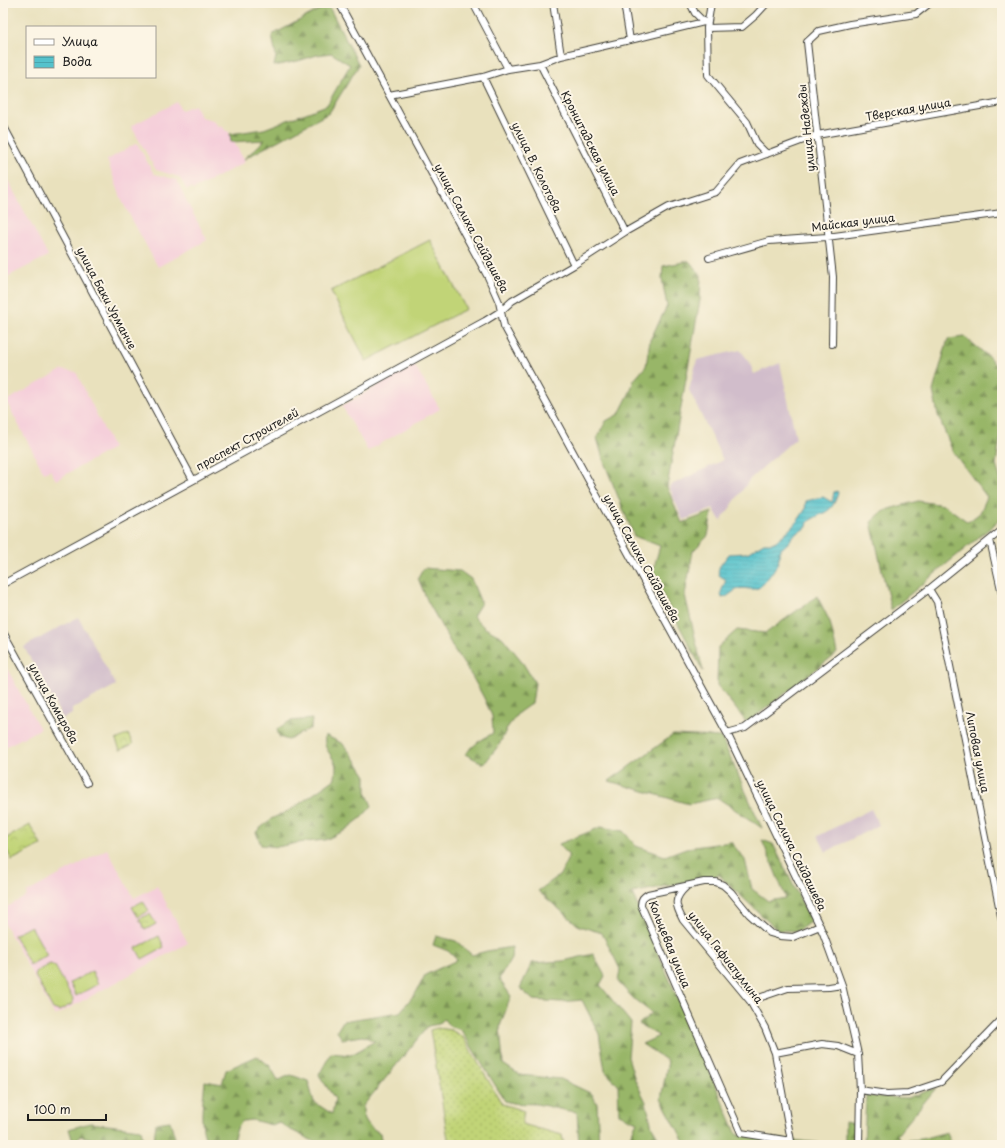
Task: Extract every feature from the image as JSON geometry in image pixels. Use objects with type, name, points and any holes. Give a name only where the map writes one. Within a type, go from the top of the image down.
[{"type":"street","name":"улица Салиха Сайдашева","points":[[339,3],[488,276],[495,291],[504,326],[727,733],[820,926],[842,985],[858,1054],[860,1090],[859,1145]]},
{"type":"street","points":[[473,3],[508,69]]},
{"type":"street","points":[[553,3],[561,56]]},
{"type":"street","points":[[624,3],[630,40]]},
{"type":"street","points":[[690,3],[695,13],[706,24]]},
{"type":"street","points":[[711,3],[706,24],[708,75],[747,122],[757,144],[766,154]]},
{"type":"street","points":[[389,95],[482,77],[508,69],[540,64],[561,56],[706,24],[742,27],[767,3]]},
{"type":"street","name":"улица Надежды","points":[[832,344],[833,277],[827,236],[807,42],[819,31],[850,24],[916,14],[930,3]]},
{"type":"street","name":"Кронштадская улица","points":[[540,64],[625,232]]},
{"type":"street","name":"улица В. Колотова","points":[[482,77],[574,265]]},
{"type":"street","name":"Тверская улица","points":[[625,232],[669,207],[716,192],[740,164],[817,135],[1002,102]]},
{"type":"street","name":"улица Баки Урманче","points":[[3,125],[193,480]]},
{"type":"street","name":"Майская улица","points":[[709,258],[769,241],[827,236],[1002,213]]},
{"type":"street","name":"проспект Строителей","points":[[3,584],[501,311],[512,301],[574,265],[625,232]]},
{"type":"street","points":[[727,733],[745,728],[929,589],[1002,530]]},
{"type":"street","points":[[990,540],[1002,594]]},
{"type":"street","name":"Липовая улица","points":[[929,589],[937,602],[1002,921]]},
{"type":"street","name":"улица Комарова","points":[[3,632],[87,783]]},
{"type":"street","name":"Кольцевая улица","points":[[790,1134],[791,1140],[741,1133],[641,905],[643,897],[648,894],[704,882],[716,882],[732,892],[750,914],[770,933],[780,936],[793,937],[820,926]]},
{"type":"street","name":"улица Гафиатуллина","points":[[686,887],[679,894],[676,902],[677,908],[683,920],[750,1001],[775,1054],[790,1134]]},
{"type":"street","points":[[750,1001],[788,988],[829,987],[842,985]]},
{"type":"street","points":[[860,1090],[887,1094],[908,1093],[941,1082],[1002,1019]]},
{"type":"street","points":[[775,1054],[822,1044],[838,1046],[858,1054]]},
{"type":"shaded area","points":[[177,102],[181,110],[195,105],[201,117],[213,120],[219,127],[222,126],[226,131],[228,131],[245,162],[193,190],[191,188],[187,190],[179,177],[156,170],[131,126]]},
{"type":"shaded area","points":[[137,143],[154,174],[177,180],[207,240],[158,267],[123,203],[107,160]]},
{"type":"shaded area","points":[[3,171],[48,256],[3,279]]},
{"type":"shaded area","points":[[740,350],[749,361],[754,374],[780,363],[796,438],[750,479],[721,521],[713,509],[683,520],[669,486],[723,460],[689,390],[697,360]]},
{"type":"shaded area","points":[[414,364],[440,409],[368,451],[342,406]]},
{"type":"shaded area","points":[[62,370],[76,372],[113,448],[56,480],[50,470],[44,473],[6,401]]},
{"type":"shaded area","points":[[78,617],[116,685],[72,709],[72,714],[63,719],[24,647]]},
{"type":"shaded area","points":[[3,661],[40,729],[3,748]]},
{"type":"shaded area","points":[[871,809],[879,825],[826,852],[818,836]]},
{"type":"shaded area","points":[[107,849],[134,898],[157,886],[188,943],[55,1016],[3,921],[3,909],[27,896],[26,893]]},
{"type":"green space","points":[[328,5],[359,65],[329,113],[244,159],[265,140],[231,142],[230,134],[264,129],[327,105],[350,65],[331,53],[274,66],[276,57],[272,35]]},
{"type":"green space","points":[[430,240],[466,309],[366,361],[331,291]]},
{"type":"green space","points":[[689,261],[701,275],[700,300],[667,487],[682,523],[712,512],[708,536],[693,551],[685,595],[703,671],[652,574],[660,546],[634,536],[604,462],[597,438],[606,421],[619,414],[634,380],[646,366],[650,340],[667,306],[662,279],[663,266]]},
{"type":"green space","points":[[965,337],[989,357],[1002,374],[1002,424],[996,465],[1002,484],[1002,518],[891,610],[871,522],[881,513],[889,509],[918,501],[944,505],[968,522],[980,513],[987,497],[953,452],[938,415],[933,391],[948,339]]},
{"type":"green space","points":[[424,568],[460,571],[471,579],[481,603],[473,616],[485,628],[502,637],[521,660],[535,683],[532,703],[518,713],[507,728],[499,745],[484,764],[465,754],[478,742],[493,733],[492,716],[473,678],[455,651],[427,600],[418,578]]},
{"type":"green space","points":[[817,596],[830,622],[837,653],[747,723],[717,685],[718,647],[737,630],[766,633]]},
{"type":"green space","points":[[312,719],[311,728],[288,740],[279,737],[277,729],[290,721]]},
{"type":"green space","points":[[128,734],[133,744],[120,750],[116,740]]},
{"type":"green space","points":[[325,735],[343,744],[355,759],[366,776],[366,792],[372,806],[361,818],[344,831],[325,840],[277,847],[261,845],[256,832],[271,819],[292,809],[335,779],[336,765],[326,747]]},
{"type":"green space","points":[[673,735],[721,737],[762,828],[718,798],[689,804],[609,781]]},
{"type":"green space","points":[[30,825],[41,845],[12,860],[3,844],[3,840]]},
{"type":"green space","points":[[601,827],[623,831],[636,846],[665,856],[686,848],[731,842],[745,860],[752,889],[768,901],[786,898],[762,840],[773,844],[811,921],[798,931],[777,930],[719,875],[632,893],[737,1135],[842,1145],[686,1145],[661,1099],[668,1061],[642,1044],[659,1036],[639,1024],[652,1013],[634,999],[618,982],[620,969],[602,933],[579,926],[538,891],[560,875],[569,856],[559,844]]},
{"type":"green space","points":[[143,901],[149,911],[138,917],[132,907]]},
{"type":"green space","points":[[150,914],[156,924],[145,930],[139,919]]},
{"type":"green space","points":[[31,926],[47,955],[30,965],[14,935]]},
{"type":"green space","points":[[159,936],[164,947],[142,959],[136,948]]},
{"type":"green space","points":[[436,936],[456,941],[472,955],[512,947],[511,959],[499,979],[511,996],[500,1026],[503,1064],[520,1075],[561,1079],[592,1094],[597,1104],[599,1145],[579,1145],[577,1112],[536,1104],[505,1101],[461,1030],[449,1026],[444,1019],[439,1024],[428,1026],[363,1106],[365,1119],[370,1126],[380,1133],[382,1145],[321,1145],[287,1128],[279,1122],[272,1125],[252,1120],[243,1121],[238,1126],[232,1143],[235,1145],[208,1145],[203,1130],[202,1121],[205,1081],[222,1084],[226,1070],[257,1056],[270,1066],[278,1080],[291,1075],[308,1081],[314,1102],[332,1114],[335,1099],[319,1075],[331,1053],[351,1055],[375,1041],[363,1036],[342,1039],[337,1031],[343,1021],[400,1012],[417,991],[425,975],[457,960],[448,951],[433,945]]},
{"type":"green space","points":[[593,954],[605,976],[600,985],[631,1023],[628,1057],[635,1080],[646,1102],[652,1127],[663,1145],[634,1145],[630,1136],[637,1122],[619,1114],[618,1085],[605,1071],[599,1034],[582,1000],[561,1002],[533,1000],[520,988],[532,963],[563,961]]},
{"type":"green space","points":[[50,964],[55,966],[73,999],[72,1004],[59,1011],[53,1009],[35,976],[37,971]]},
{"type":"green space","points":[[92,971],[98,984],[76,996],[70,983]]},
{"type":"green space","points":[[437,1028],[451,1030],[463,1037],[502,1104],[524,1111],[522,1124],[562,1135],[564,1145],[449,1145],[430,1030]]},
{"type":"green space","points":[[936,1088],[897,1135],[901,1141],[921,1139],[947,1132],[951,1145],[864,1145],[866,1096],[907,1098]]},
{"type":"green space","points":[[170,1121],[177,1145],[89,1145],[90,1138],[80,1136],[74,1145],[69,1129],[90,1123],[141,1129],[143,1140],[154,1140],[156,1123]]},
{"type":"green space","points":[[845,1122],[855,1124],[854,1145],[845,1145]]},
{"type":"water","points":[[837,491],[838,493],[833,506],[826,512],[808,522],[807,527],[794,535],[779,551],[778,564],[762,585],[755,589],[739,589],[722,598],[721,592],[726,580],[720,576],[718,570],[729,554],[747,553],[764,543],[772,543],[776,541],[799,519],[805,510],[806,501],[823,497],[832,502],[834,492]]}]
